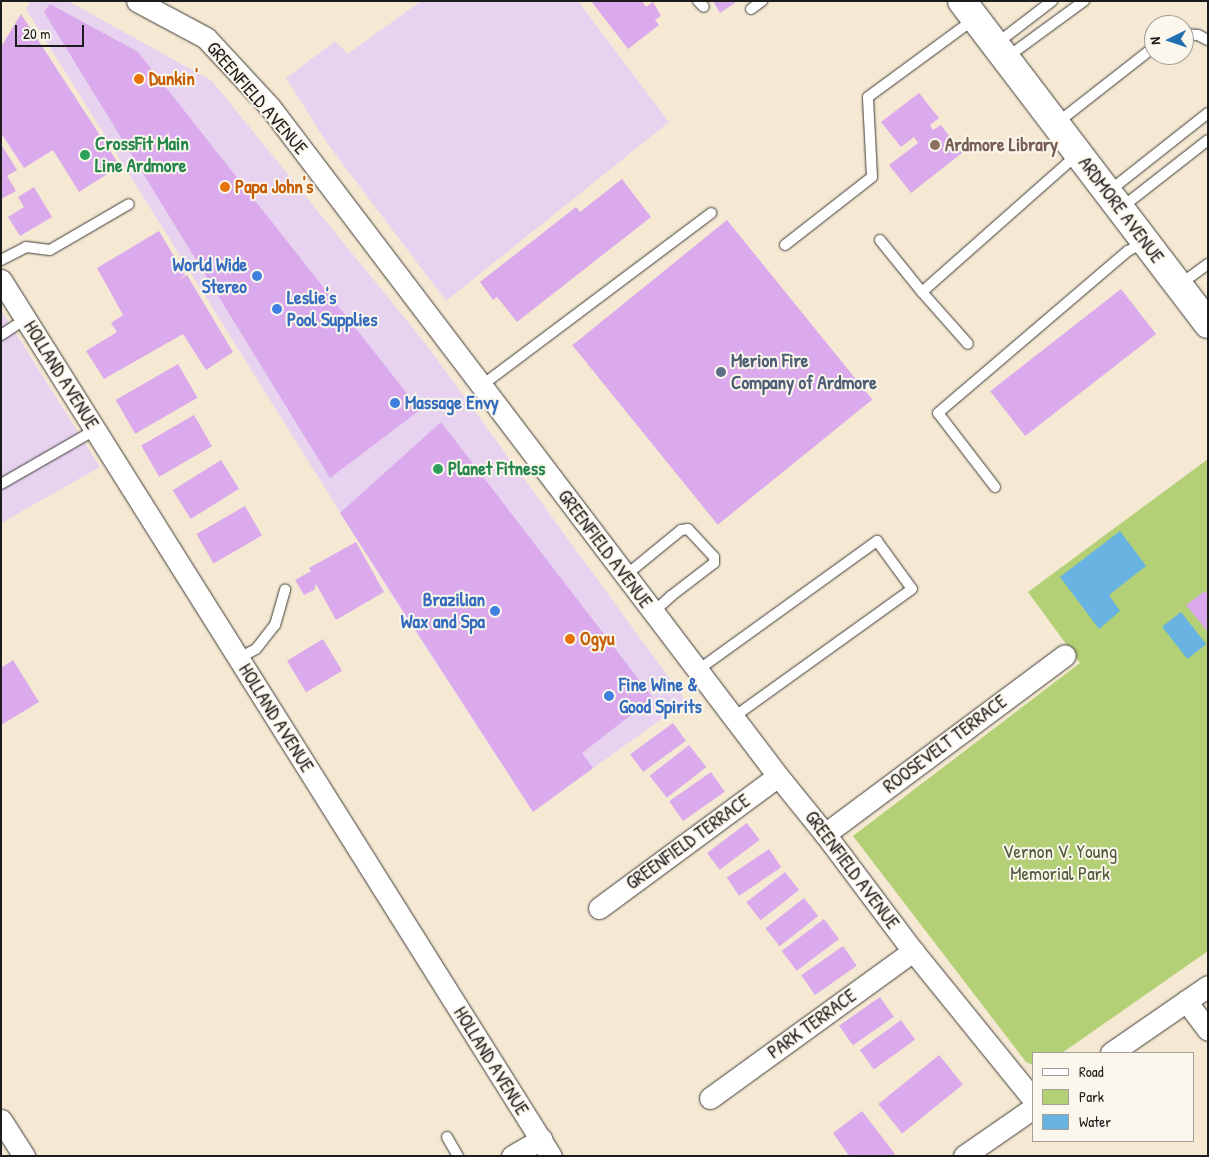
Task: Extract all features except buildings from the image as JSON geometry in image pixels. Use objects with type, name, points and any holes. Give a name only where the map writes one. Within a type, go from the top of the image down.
[{"type":"street","name":"GREENFIELD AVENUE","points":[[137,1],[206,38],[270,107],[778,776],[825,834],[913,951],[1032,1098]]},
{"type":"street","name":"ARDMORE AVENUE","points":[[968,10],[1208,324]]},
{"type":"street","name":"HOLLAND AVENUE","points":[[1,280],[546,1147]]},
{"type":"street","name":"ROOSEVELT TERRACE","points":[[825,834],[1065,655]]},
{"type":"street","name":"GREENFIELD TERRACE","points":[[599,908],[778,776]]},
{"type":"street","name":"PARK TERRACE","points":[[710,1098],[913,951]]},
{"type":"street","points":[[1112,1052],[1208,986]]},
{"type":"street","points":[[1186,1002],[1208,1030]]},
{"type":"street","points":[[964,1156],[1032,1109]]},
{"type":"street","points":[[1,1120],[24,1156]]},
{"type":"street","points":[[512,1156],[546,1147]]},
{"type":"lane","points":[[751,9],[762,1]]},
{"type":"lane","points":[[1000,52],[1052,1]]},
{"type":"lane","points":[[1000,52],[1084,1]]},
{"type":"lane","points":[[785,245],[872,177],[868,97],[968,10]]},
{"type":"lane","points":[[1194,34],[1198,34],[1208,40]]},
{"type":"lane","points":[[1056,124],[1144,55]]},
{"type":"lane","points":[[1114,201],[1208,113]]},
{"type":"lane","points":[[1114,201],[1208,140]]},
{"type":"lane","points":[[922,292],[1078,154]]},
{"type":"lane","points":[[1,260],[26,248],[50,250],[129,204]]},
{"type":"lane","points":[[481,386],[711,213]]},
{"type":"lane","points":[[880,240],[922,292],[968,344]]},
{"type":"lane","points":[[995,487],[938,413],[1128,251],[1145,241]]},
{"type":"lane","points":[[1178,285],[1208,264]]},
{"type":"lane","points":[[1,335],[26,319]]},
{"type":"lane","points":[[1,484],[95,430]]},
{"type":"lane","points":[[626,575],[681,530],[688,529],[714,556],[714,563],[671,596],[654,612]]},
{"type":"lane","points":[[698,670],[877,541],[912,589],[734,717]]},
{"type":"lane","points":[[239,658],[256,649],[276,625],[285,590]]},
{"type":"lane","points":[[447,1137],[458,1156]]},
{"type":"shaded area","points":[[31,1],[68,1],[212,81],[425,343],[686,701],[533,812],[393,597],[26,9]]},
{"type":"shaded area","points":[[421,1],[578,1],[669,122],[446,301],[327,143],[286,78],[335,41],[348,54]]},
{"type":"shaded area","points":[[1,310],[100,467],[1,523]]},
{"type":"green space","name":"Vernon V. Young Memorial Park","points":[[1208,459],[1208,951],[1063,1052],[1032,1052],[1032,1065],[1026,1062],[853,836],[1080,663],[1028,592]]},
{"type":"water","points":[[1120,531],[1146,566],[1109,595],[1120,611],[1099,629],[1060,577]]},
{"type":"water","points":[[1181,612],[1206,644],[1187,659],[1162,627]]},
{"type":"place","name":"Dunkin'","points":[[139,79]]},
{"type":"place","name":"Ardmore Library","points":[[935,145]]},
{"type":"place","name":"CrossFit Main Line Ardmore","points":[[85,155]]},
{"type":"place","name":"Papa John's","points":[[225,187]]},
{"type":"place","name":"World Wide Stereo","points":[[257,276]]},
{"type":"place","name":"Leslie's Pool Supplies","points":[[277,309]]},
{"type":"place","name":"Merion Fire Company of Ardmore","points":[[721,372]]},
{"type":"place","name":"Massage Envy","points":[[395,403]]},
{"type":"place","name":"Planet Fitness","points":[[438,469]]},
{"type":"place","name":"Brazilian Wax and Spa","points":[[495,611]]},
{"type":"place","name":"Ogyu","points":[[570,639]]},
{"type":"place","name":"Fine Wine & Good Spirits","points":[[609,696]]}]
